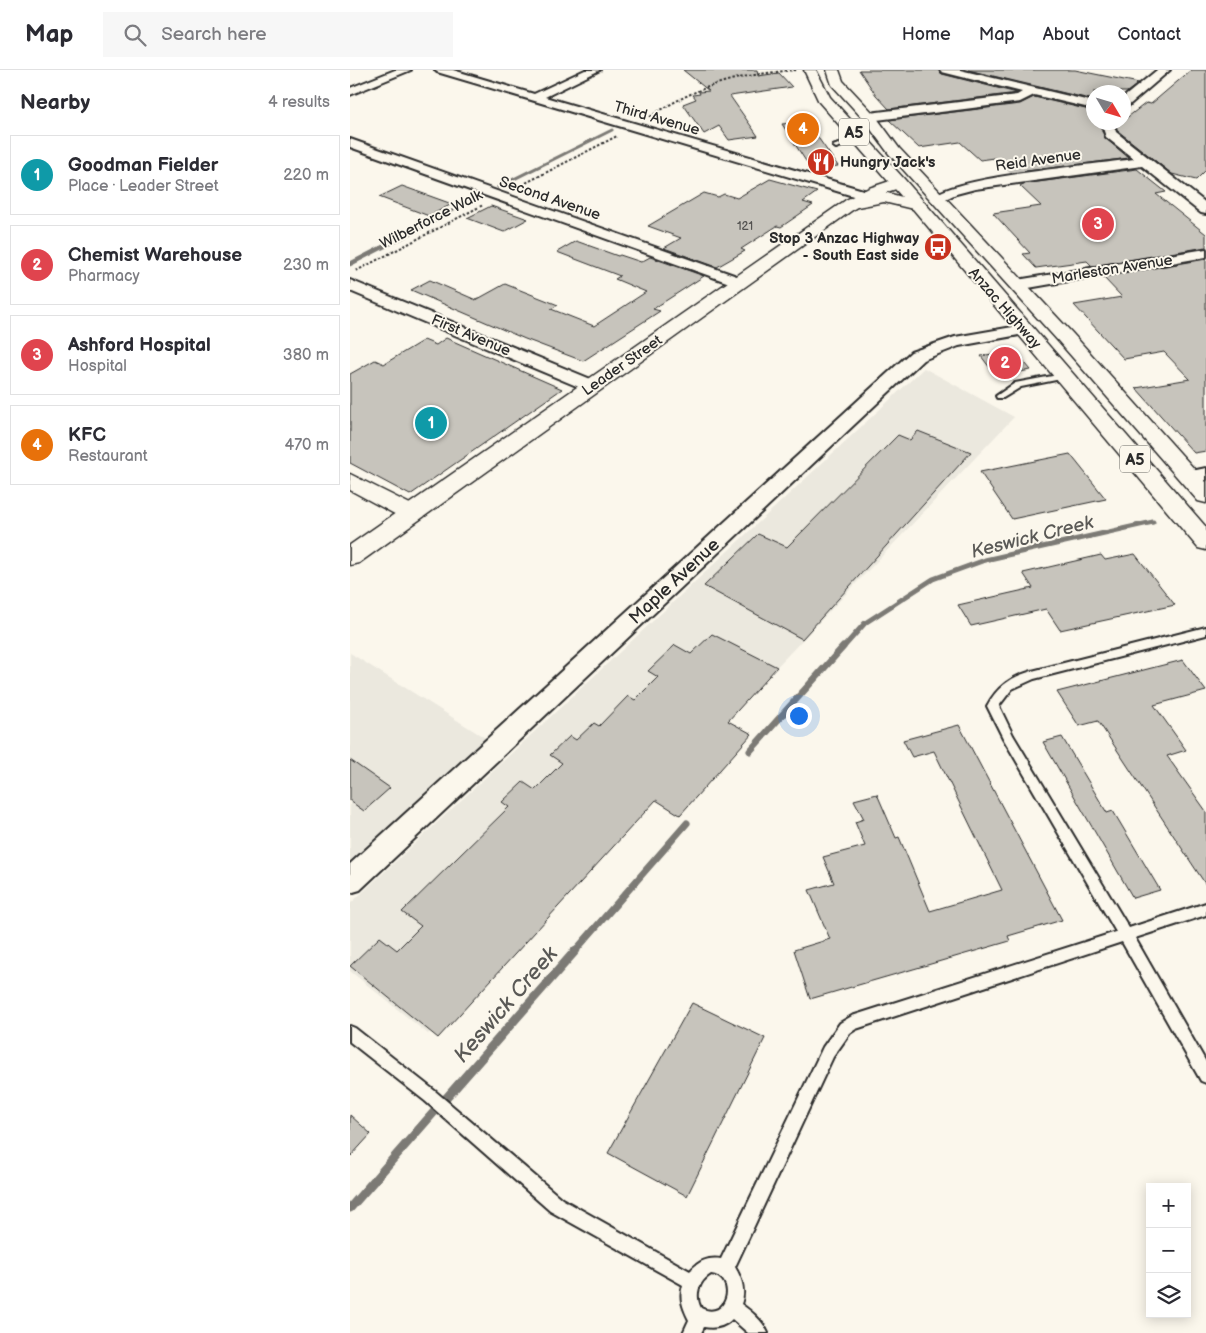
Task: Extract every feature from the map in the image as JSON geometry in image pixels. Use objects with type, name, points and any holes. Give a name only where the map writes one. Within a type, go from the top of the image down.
[{"type":"main road","name":"Anzac Highway","points":[[810,70],[824,99],[899,183],[1206,542]]},
{"type":"main road","name":"Anzac Highway","points":[[833,70],[841,87],[869,117],[894,151],[1038,307],[1139,421],[1197,475],[1206,496]]},
{"type":"main road","points":[[824,99],[841,98],[841,87]]},
{"type":"main road","points":[[838,114],[840,106],[857,104]]},
{"type":"main road","points":[[894,151],[902,169],[899,183],[922,188],[940,200]]},
{"type":"main road","name":"Leader Street","points":[[350,557],[858,199],[888,185],[899,183]]},
{"type":"main road","points":[[858,199],[884,197],[916,205]]},
{"type":"main road","points":[[950,244],[976,240]]},
{"type":"main road","points":[[1024,330],[1037,322],[1039,316],[1038,307]]},
{"type":"main road","points":[[1024,330],[1066,338]]},
{"type":"main road","points":[[1107,427],[1139,421]]},
{"type":"main road","points":[[350,481],[412,514]]},
{"type":"street","points":[[350,92],[405,70]]},
{"type":"street","name":"Third Avenue","points":[[441,70],[858,199]]},
{"type":"street","points":[[534,98],[594,70]]},
{"type":"street","points":[[946,70],[1086,104]]},
{"type":"street","points":[[1131,97],[1164,70]]},
{"type":"street","points":[[869,117],[1020,98],[1033,92]]},
{"type":"street","points":[[1109,130],[1110,134],[1143,162],[1206,210]]},
{"type":"street","name":"Second Avenue","points":[[350,143],[740,282]]},
{"type":"street","name":"Reid Avenue","points":[[940,200],[951,191],[974,185],[1143,162]]},
{"type":"street","name":"Marleston Avenue","points":[[1017,285],[1206,253]]},
{"type":"street","name":"First Avenue","points":[[350,285],[592,386]]},
{"type":"street","name":"Maple Avenue","points":[[350,881],[917,356],[955,342],[1024,330]]},
{"type":"lane","points":[[836,146],[860,138]]},
{"type":"lane","points":[[1000,396],[1018,384],[1063,376]]},
{"type":"lane","points":[[1206,631],[1032,675],[1001,691],[993,706],[1009,738],[1126,934],[1206,1076]]},
{"type":"lane","points":[[724,1269],[828,1052],[844,1028],[868,1018],[1206,909]]},
{"type":"lane","points":[[350,1032],[430,1096],[566,1211],[692,1281]]},
{"type":"lane","points":[[714,1265],[724,1269],[731,1274],[735,1286],[735,1300],[731,1308],[718,1319],[711,1320],[700,1316],[690,1303],[689,1294],[692,1281],[699,1271],[706,1267],[714,1265]]},
{"type":"lane","points":[[731,1308],[746,1318],[759,1333]]},
{"type":"lane","points":[[692,1333],[700,1316]]},
{"type":"path","points":[[648,118],[685,94],[717,83],[777,71],[802,70]]},
{"type":"path","points":[[516,188],[624,132]]},
{"type":"path","name":"Wilberforce Walk","points":[[350,274],[486,203]]},
{"type":"shaded area","points":[[924,368],[1014,417],[428,1034],[350,971],[350,904]]},
{"type":"shaded area","points":[[350,653],[490,741],[350,864]]},
{"type":"building","points":[[683,70],[757,70],[758,76],[779,73],[792,87],[730,96],[758,136],[729,140],[719,126],[704,134],[683,104],[696,99],[693,95],[700,94],[699,92],[709,91]]},
{"type":"building","points":[[859,70],[938,70],[942,74],[1017,93],[889,109],[876,95]]},
{"type":"building","points":[[968,70],[1075,70],[1139,83],[1131,89],[1131,85],[1086,85],[1086,98]]},
{"type":"building","points":[[1191,70],[1206,70],[1206,170],[1196,180],[1172,174],[1118,131],[1131,130],[1131,114],[1146,103],[1151,104]]},
{"type":"building","points":[[1034,97],[1086,109],[1086,130],[1102,130],[1105,138],[1129,158],[1011,173],[995,158],[980,160],[960,142],[919,148],[889,120],[1020,104]]},
{"type":"building","points":[[807,122],[838,166],[811,169],[782,124]]},
{"type":"building","points":[[1137,169],[1166,192],[1156,194],[1206,234],[1206,247],[1092,266],[1087,261],[1036,268],[1023,254],[1030,253],[993,213],[1041,206],[1020,186],[1023,184]]},
{"type":"building","points":[[770,179],[817,192],[803,202],[813,205],[781,227],[777,226],[741,249],[745,251],[717,267],[664,248],[681,238],[648,226],[704,193],[718,197],[724,194],[737,198]]},
{"type":"building","points":[[402,186],[452,204],[429,216],[379,197]]},
{"type":"building","points":[[491,206],[528,219],[504,232],[467,218]]},
{"type":"building","points":[[576,241],[641,262],[650,257],[704,276],[653,309],[660,311],[583,361],[525,339],[411,290],[430,280],[476,300],[505,284],[558,305],[551,309],[594,326],[646,292],[615,279],[620,276],[557,252]]},
{"type":"building","points":[[1206,259],[1206,451],[1194,453],[1136,388],[1190,379],[1164,352],[1124,359],[1074,305],[1122,297],[1103,277]]},
{"type":"building","points":[[446,338],[562,389],[410,495],[350,463],[350,374],[375,360],[384,364],[424,340],[436,345]]},
{"type":"building","points":[[1014,350],[1031,370],[996,376],[981,356]]},
{"type":"building","points":[[918,431],[971,452],[802,639],[704,586],[758,534],[787,547],[898,435],[910,440]]},
{"type":"building","points":[[1070,454],[1106,499],[1012,519],[980,472]]},
{"type":"building","points":[[1135,554],[1175,605],[1060,630],[1046,609],[971,626],[958,605],[1033,588],[1023,573],[1101,555],[1105,560]]},
{"type":"building","points":[[712,634],[777,667],[728,721],[752,734],[680,815],[656,800],[438,1038],[350,966],[380,937],[397,950],[421,926],[402,912],[509,807],[502,802],[523,782],[535,790],[562,763],[550,755],[570,736],[576,740],[594,723],[599,726],[628,696],[635,700],[658,677],[648,671],[675,645],[691,654]]},
{"type":"building","points":[[1183,660],[1206,691],[1154,705],[1186,750],[1167,756],[1206,811],[1206,885],[1098,721],[1079,726],[1057,692]]},
{"type":"building","points":[[959,725],[1062,920],[1008,936],[1010,941],[810,999],[794,950],[830,939],[809,890],[834,883],[823,857],[865,846],[855,822],[864,819],[854,800],[877,794],[896,838],[899,837],[930,911],[1002,890],[934,751],[912,757],[903,740]]},
{"type":"building","points":[[1062,737],[1107,813],[1113,811],[1160,890],[1133,898],[1043,742]]},
{"type":"building","points":[[350,760],[390,788],[364,811],[350,801]]},
{"type":"building","points":[[692,1003],[765,1038],[687,1196],[608,1153]]},
{"type":"building","points":[[350,1115],[371,1134],[350,1157]]},
{"type":"waterway","points":[[498,187],[612,130]]},
{"type":"waterway","points":[[434,220],[479,197]]},
{"type":"waterway","points":[[350,264],[437,219]]},
{"type":"waterway","name":"Keswick Creek","points":[[842,649],[865,623],[933,579],[985,560],[1153,522]]},
{"type":"waterway","name":"Keswick Creek","points":[[750,751],[843,647]]},
{"type":"waterway","name":"Keswick Creek","points":[[575,951],[687,823]]},
{"type":"waterway","name":"Keswick Creek","points":[[350,1208],[576,950]]},
{"type":"place","name":"KFC","points":[[803,129]]},
{"type":"place","name":"Hungry Jack's","points":[[821,162]]},
{"type":"place","name":"Ashford Hospital","points":[[1098,224]]},
{"type":"place","name":"Stop 3 Anzac Highway - South East side","points":[[938,247]]},
{"type":"place","name":"Chemist Warehouse","points":[[1005,363]]},
{"type":"place","name":"Goodman Fielder","points":[[431,423]]}]
